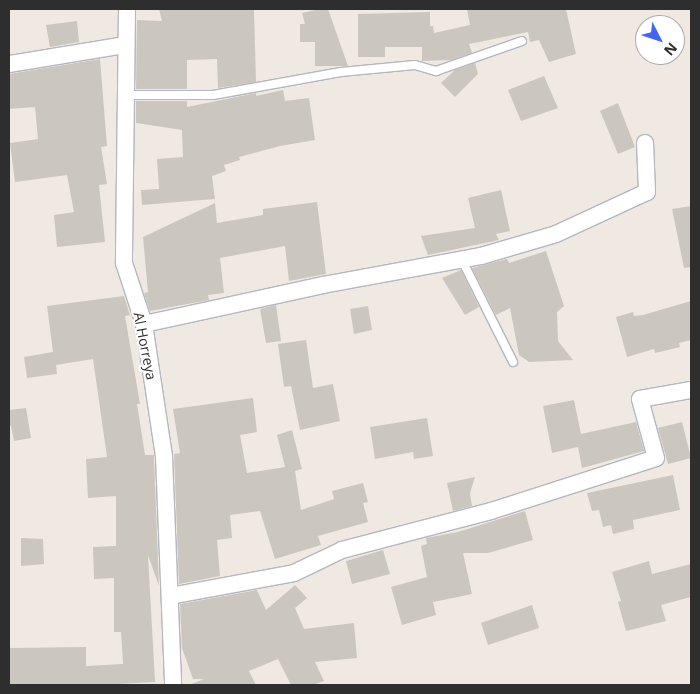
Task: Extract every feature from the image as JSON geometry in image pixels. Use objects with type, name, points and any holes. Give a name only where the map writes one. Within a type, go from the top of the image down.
[{"type":"street","name":"Al Horreya","points":[[127,9],[125,45],[124,263],[144,324],[164,457],[173,685]]},
{"type":"street","points":[[9,64],[125,45]]},
{"type":"street","points":[[144,324],[323,285],[462,260],[556,234],[647,192],[646,143]]},
{"type":"street","points":[[170,596],[294,573],[342,550],[491,511],[656,458],[640,399],[691,390]]},
{"type":"lane","points":[[125,95],[213,95],[341,72],[415,65],[436,70],[522,41]]},
{"type":"lane","points":[[462,260],[513,362]]},
{"type":"building","points":[[159,9],[254,9],[256,82],[218,88],[217,59],[187,60],[187,89],[136,89],[137,20],[162,21]]},
{"type":"building","points":[[328,9],[348,66],[315,66],[315,42],[300,42],[300,24],[305,24],[302,13]]},
{"type":"building","points":[[467,9],[566,9],[576,54],[549,62],[539,40],[530,42],[528,32],[469,44],[472,53],[451,60],[422,61],[422,47],[385,47],[385,57],[358,57],[358,14],[430,12],[430,26],[433,26],[434,33],[470,25]]},
{"type":"building","points":[[77,21],[79,42],[50,47],[46,25]]},
{"type":"building","points":[[100,59],[107,146],[101,147],[107,184],[99,185],[105,242],[57,247],[54,215],[74,212],[67,175],[15,182],[10,143],[38,139],[35,107],[9,109],[9,74]]},
{"type":"building","points":[[475,63],[478,74],[455,97],[441,83],[455,70]]},
{"type":"building","points":[[544,76],[558,108],[521,121],[508,90]]},
{"type":"building","points":[[283,90],[285,101],[309,98],[315,140],[280,146],[239,157],[240,160],[224,165],[226,171],[212,176],[215,199],[142,205],[141,190],[159,189],[157,159],[183,157],[182,130],[136,123],[136,101],[187,101],[187,107],[256,93],[256,96]]},
{"type":"building","points":[[618,103],[635,147],[618,154],[600,111]]},
{"type":"building","points":[[501,190],[510,231],[496,234],[499,240],[428,255],[421,236],[475,228],[468,198]]},
{"type":"building","points":[[317,202],[326,274],[289,281],[285,246],[220,258],[224,293],[208,295],[209,300],[150,311],[144,293],[148,292],[143,237],[215,203],[217,223],[263,215],[263,209]]},
{"type":"building","points":[[691,206],[691,267],[684,268],[672,209]]},
{"type":"building","points":[[546,251],[564,306],[557,312],[558,341],[573,360],[529,362],[519,355],[510,308],[496,315],[472,268],[507,259],[509,263]]},
{"type":"building","points":[[461,270],[479,307],[465,315],[442,278]]},
{"type":"building","points":[[124,296],[130,315],[125,316],[140,404],[137,404],[145,455],[154,455],[159,586],[148,555],[155,682],[98,685],[9,685],[9,648],[86,647],[86,666],[123,664],[121,632],[114,632],[114,578],[94,579],[93,547],[116,546],[116,496],[88,498],[86,459],[107,457],[93,359],[56,365],[57,374],[27,378],[24,357],[53,352],[47,306]]},
{"type":"building","points":[[691,301],[691,340],[679,343],[680,347],[655,353],[654,349],[627,357],[616,317],[633,312],[634,316],[643,315]]},
{"type":"building","points":[[276,305],[281,341],[266,343],[260,309]]},
{"type":"building","points":[[368,306],[372,330],[354,334],[350,309]]},
{"type":"building","points":[[306,340],[313,388],[333,384],[340,421],[300,430],[291,386],[284,387],[278,344]]},
{"type":"building","points":[[253,398],[257,432],[240,435],[247,473],[285,467],[277,435],[292,430],[302,469],[295,471],[301,510],[334,499],[332,491],[363,483],[368,502],[363,503],[368,522],[318,536],[321,545],[275,559],[260,511],[230,515],[232,538],[217,540],[220,576],[179,584],[174,454],[180,453],[173,409]]},
{"type":"building","points":[[574,400],[581,434],[636,422],[644,451],[582,468],[578,447],[552,453],[543,406]]},
{"type":"building","points":[[26,408],[31,438],[14,441],[11,426],[9,426],[9,410]]},
{"type":"building","points":[[427,418],[433,456],[414,459],[413,452],[375,459],[370,427]]},
{"type":"building","points":[[682,422],[691,458],[668,464],[658,428]]},
{"type":"building","points":[[673,475],[680,510],[633,520],[634,529],[613,534],[611,525],[603,527],[599,510],[592,511],[587,493]]},
{"type":"building","points":[[475,477],[470,493],[472,506],[453,511],[447,483]]},
{"type":"building","points":[[525,511],[533,540],[488,553],[463,553],[472,594],[433,602],[436,615],[402,625],[391,587],[427,577],[421,546],[427,544],[426,538],[458,532]]},
{"type":"building","points":[[21,538],[43,539],[44,564],[21,566]]},
{"type":"building","points":[[383,550],[390,574],[352,584],[346,561]]},
{"type":"building","points":[[649,561],[652,574],[691,564],[691,597],[661,605],[666,621],[626,631],[618,602],[621,601],[612,572]]},
{"type":"building","points":[[295,585],[307,598],[295,608],[304,629],[354,623],[357,658],[315,662],[324,681],[313,685],[291,685],[278,659],[249,671],[256,685],[189,685],[204,679],[193,679],[182,648],[180,604],[257,590],[266,610]]},
{"type":"building","points":[[532,605],[539,628],[488,645],[481,623]]}]
